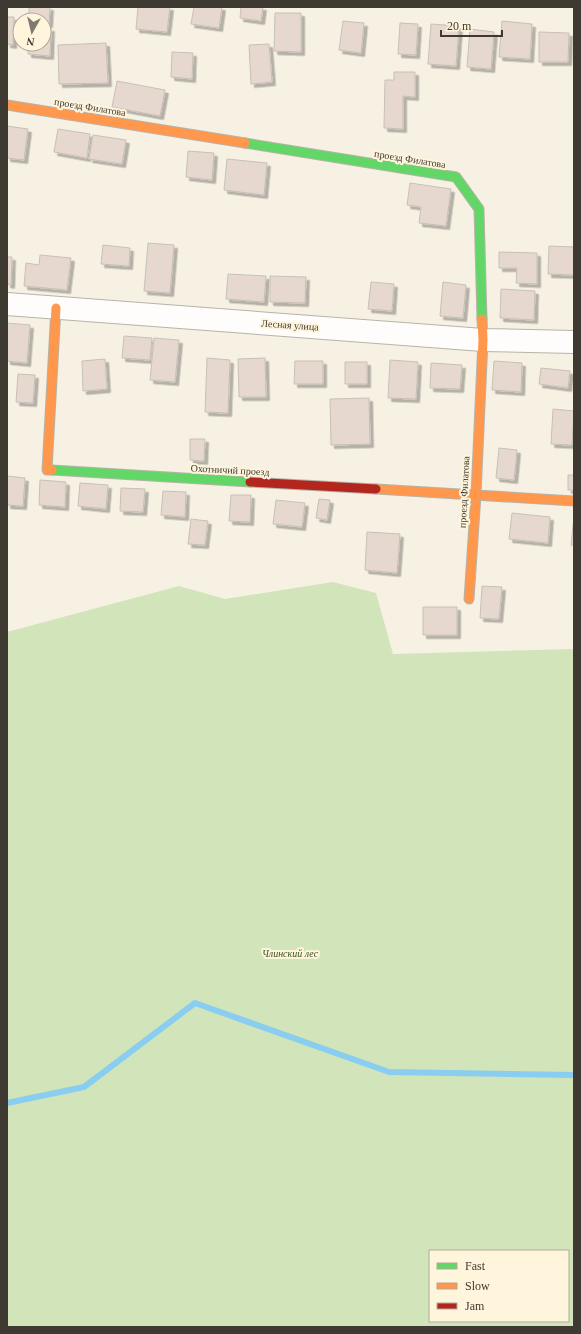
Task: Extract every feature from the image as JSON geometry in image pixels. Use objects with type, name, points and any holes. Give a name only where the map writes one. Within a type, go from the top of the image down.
[{"type":"street","name":"проезд Филатова","points":[[7,105],[456,177],[479,209],[483,340],[476,495],[468,599]]},
{"type":"street","name":"Лесная улица","points":[[7,304],[483,340],[574,342]]},
{"type":"street","name":"Охотничий проезд","points":[[56,308],[47,470],[574,500]]},
{"type":"green space","name":"Члинский лес","points":[[333,582],[376,593],[393,654],[574,649],[574,1327],[7,1327],[7,632],[179,586],[225,599]]},
{"type":"building","points":[[29,7],[50,7],[50,12],[29,12]]},
{"type":"building","points":[[138,7],[170,7],[167,32],[136,29]]},
{"type":"building","points":[[194,7],[222,7],[219,28],[191,24]]},
{"type":"building","points":[[241,7],[263,7],[261,21],[240,18]]},
{"type":"building","points":[[275,13],[301,13],[301,52],[274,51]]},
{"type":"building","points":[[7,17],[12,17],[12,45],[7,44]]},
{"type":"building","points":[[343,21],[364,23],[361,53],[339,50]]},
{"type":"building","points":[[502,21],[532,24],[530,59],[499,57]]},
{"type":"building","points":[[400,23],[418,24],[416,55],[398,54]]},
{"type":"building","points":[[431,24],[459,26],[456,66],[428,64]]},
{"type":"building","points":[[470,29],[494,32],[491,69],[467,67]]},
{"type":"building","points":[[539,32],[569,33],[568,62],[539,62]]},
{"type":"building","points":[[106,43],[108,83],[59,84],[58,45]]},
{"type":"building","points":[[269,44],[272,82],[251,84],[249,45]]},
{"type":"building","points":[[28,52],[50,52],[50,56],[28,54]]},
{"type":"building","points":[[172,52],[193,53],[192,79],[171,77]]},
{"type":"building","points":[[394,72],[415,72],[415,97],[403,96],[403,129],[384,128],[385,80],[394,80]]},
{"type":"building","points":[[117,81],[165,90],[160,116],[112,107]]},
{"type":"building","points":[[7,126],[28,129],[24,160],[7,158]]},
{"type":"building","points":[[58,129],[90,134],[87,158],[54,152]]},
{"type":"building","points":[[93,135],[126,140],[122,164],[89,159]]},
{"type":"building","points":[[188,151],[214,153],[212,180],[186,177]]},
{"type":"building","points":[[227,159],[267,163],[264,195],[224,190]]},
{"type":"building","points":[[410,183],[451,189],[446,226],[419,223],[421,207],[407,205]]},
{"type":"building","points":[[148,243],[174,245],[170,293],[144,291]]},
{"type":"building","points":[[103,245],[130,248],[129,266],[101,264]]},
{"type":"building","points":[[549,246],[574,247],[574,275],[548,274]]},
{"type":"building","points":[[499,252],[537,253],[537,284],[516,283],[517,268],[499,268]]},
{"type":"building","points":[[40,255],[71,258],[67,290],[24,286],[26,263],[39,265]]},
{"type":"building","points":[[7,257],[12,257],[11,285],[7,284]]},
{"type":"building","points":[[228,274],[266,276],[264,302],[226,299]]},
{"type":"building","points":[[270,276],[306,277],[305,303],[270,302]]},
{"type":"building","points":[[371,282],[394,284],[392,311],[368,309]]},
{"type":"building","points":[[443,282],[466,285],[463,318],[440,316]]},
{"type":"building","points":[[501,289],[535,291],[534,320],[500,318]]},
{"type":"building","points":[[7,323],[30,325],[27,363],[7,361]]},
{"type":"building","points":[[124,336],[152,338],[150,360],[122,358]]},
{"type":"building","points":[[154,338],[179,340],[175,382],[150,380]]},
{"type":"building","points":[[207,358],[230,360],[228,413],[205,412]]},
{"type":"building","points":[[265,358],[266,397],[239,397],[238,359]]},
{"type":"building","points":[[105,359],[107,389],[83,391],[82,361]]},
{"type":"building","points":[[390,360],[418,362],[416,399],[388,398]]},
{"type":"building","points":[[295,361],[323,361],[323,384],[294,384]]},
{"type":"building","points":[[494,361],[522,363],[521,392],[492,390]]},
{"type":"building","points":[[345,362],[367,362],[367,384],[345,384]]},
{"type":"building","points":[[431,363],[462,365],[460,389],[430,388]]},
{"type":"building","points":[[541,368],[570,371],[568,388],[539,384]]},
{"type":"building","points":[[18,374],[35,375],[33,403],[16,402]]},
{"type":"building","points":[[369,398],[370,444],[331,445],[330,399]]},
{"type":"building","points":[[553,409],[574,411],[572,445],[551,444]]},
{"type":"building","points":[[190,439],[205,439],[204,461],[190,460]]},
{"type":"building","points":[[499,448],[517,450],[514,480],[496,478]]},
{"type":"building","points":[[568,475],[574,475],[574,490],[568,490]]},
{"type":"building","points":[[7,476],[25,478],[23,506],[7,505]]},
{"type":"building","points":[[40,480],[66,482],[65,507],[39,505]]},
{"type":"building","points":[[80,483],[108,485],[106,509],[78,506]]},
{"type":"building","points":[[121,488],[145,489],[143,512],[120,511]]},
{"type":"building","points":[[163,491],[186,492],[185,517],[161,515]]},
{"type":"building","points":[[231,495],[251,495],[250,522],[229,521]]},
{"type":"building","points":[[319,499],[330,500],[327,520],[316,518]]},
{"type":"building","points":[[276,500],[305,503],[302,527],[273,524]]},
{"type":"building","points":[[512,513],[550,517],[548,543],[509,539]]},
{"type":"building","points":[[574,516],[574,546],[571,545]]},
{"type":"building","points":[[191,519],[208,521],[205,545],[188,544]]},
{"type":"building","points":[[367,532],[400,534],[397,573],[365,570]]},
{"type":"building","points":[[482,586],[502,587],[499,619],[480,618]]},
{"type":"building","points":[[423,607],[457,607],[457,635],[423,635]]},
{"type":"waterway","points":[[7,1103],[84,1087],[195,1003],[389,1072],[574,1075]]},
{"type":"traffic: fast","points":[[245,143],[456,177],[479,209],[482,319]]},
{"type":"traffic: fast","points":[[52,470],[250,482]]},
{"type":"traffic: slow","points":[[7,105],[245,143]]},
{"type":"traffic: slow","points":[[52,470],[47,470],[56,308]]},
{"type":"traffic: slow","points":[[469,599],[476,495],[483,340],[482,319]]},
{"type":"traffic: slow","points":[[376,489],[574,501]]},
{"type":"traffic: jam","points":[[250,482],[376,489]]}]
